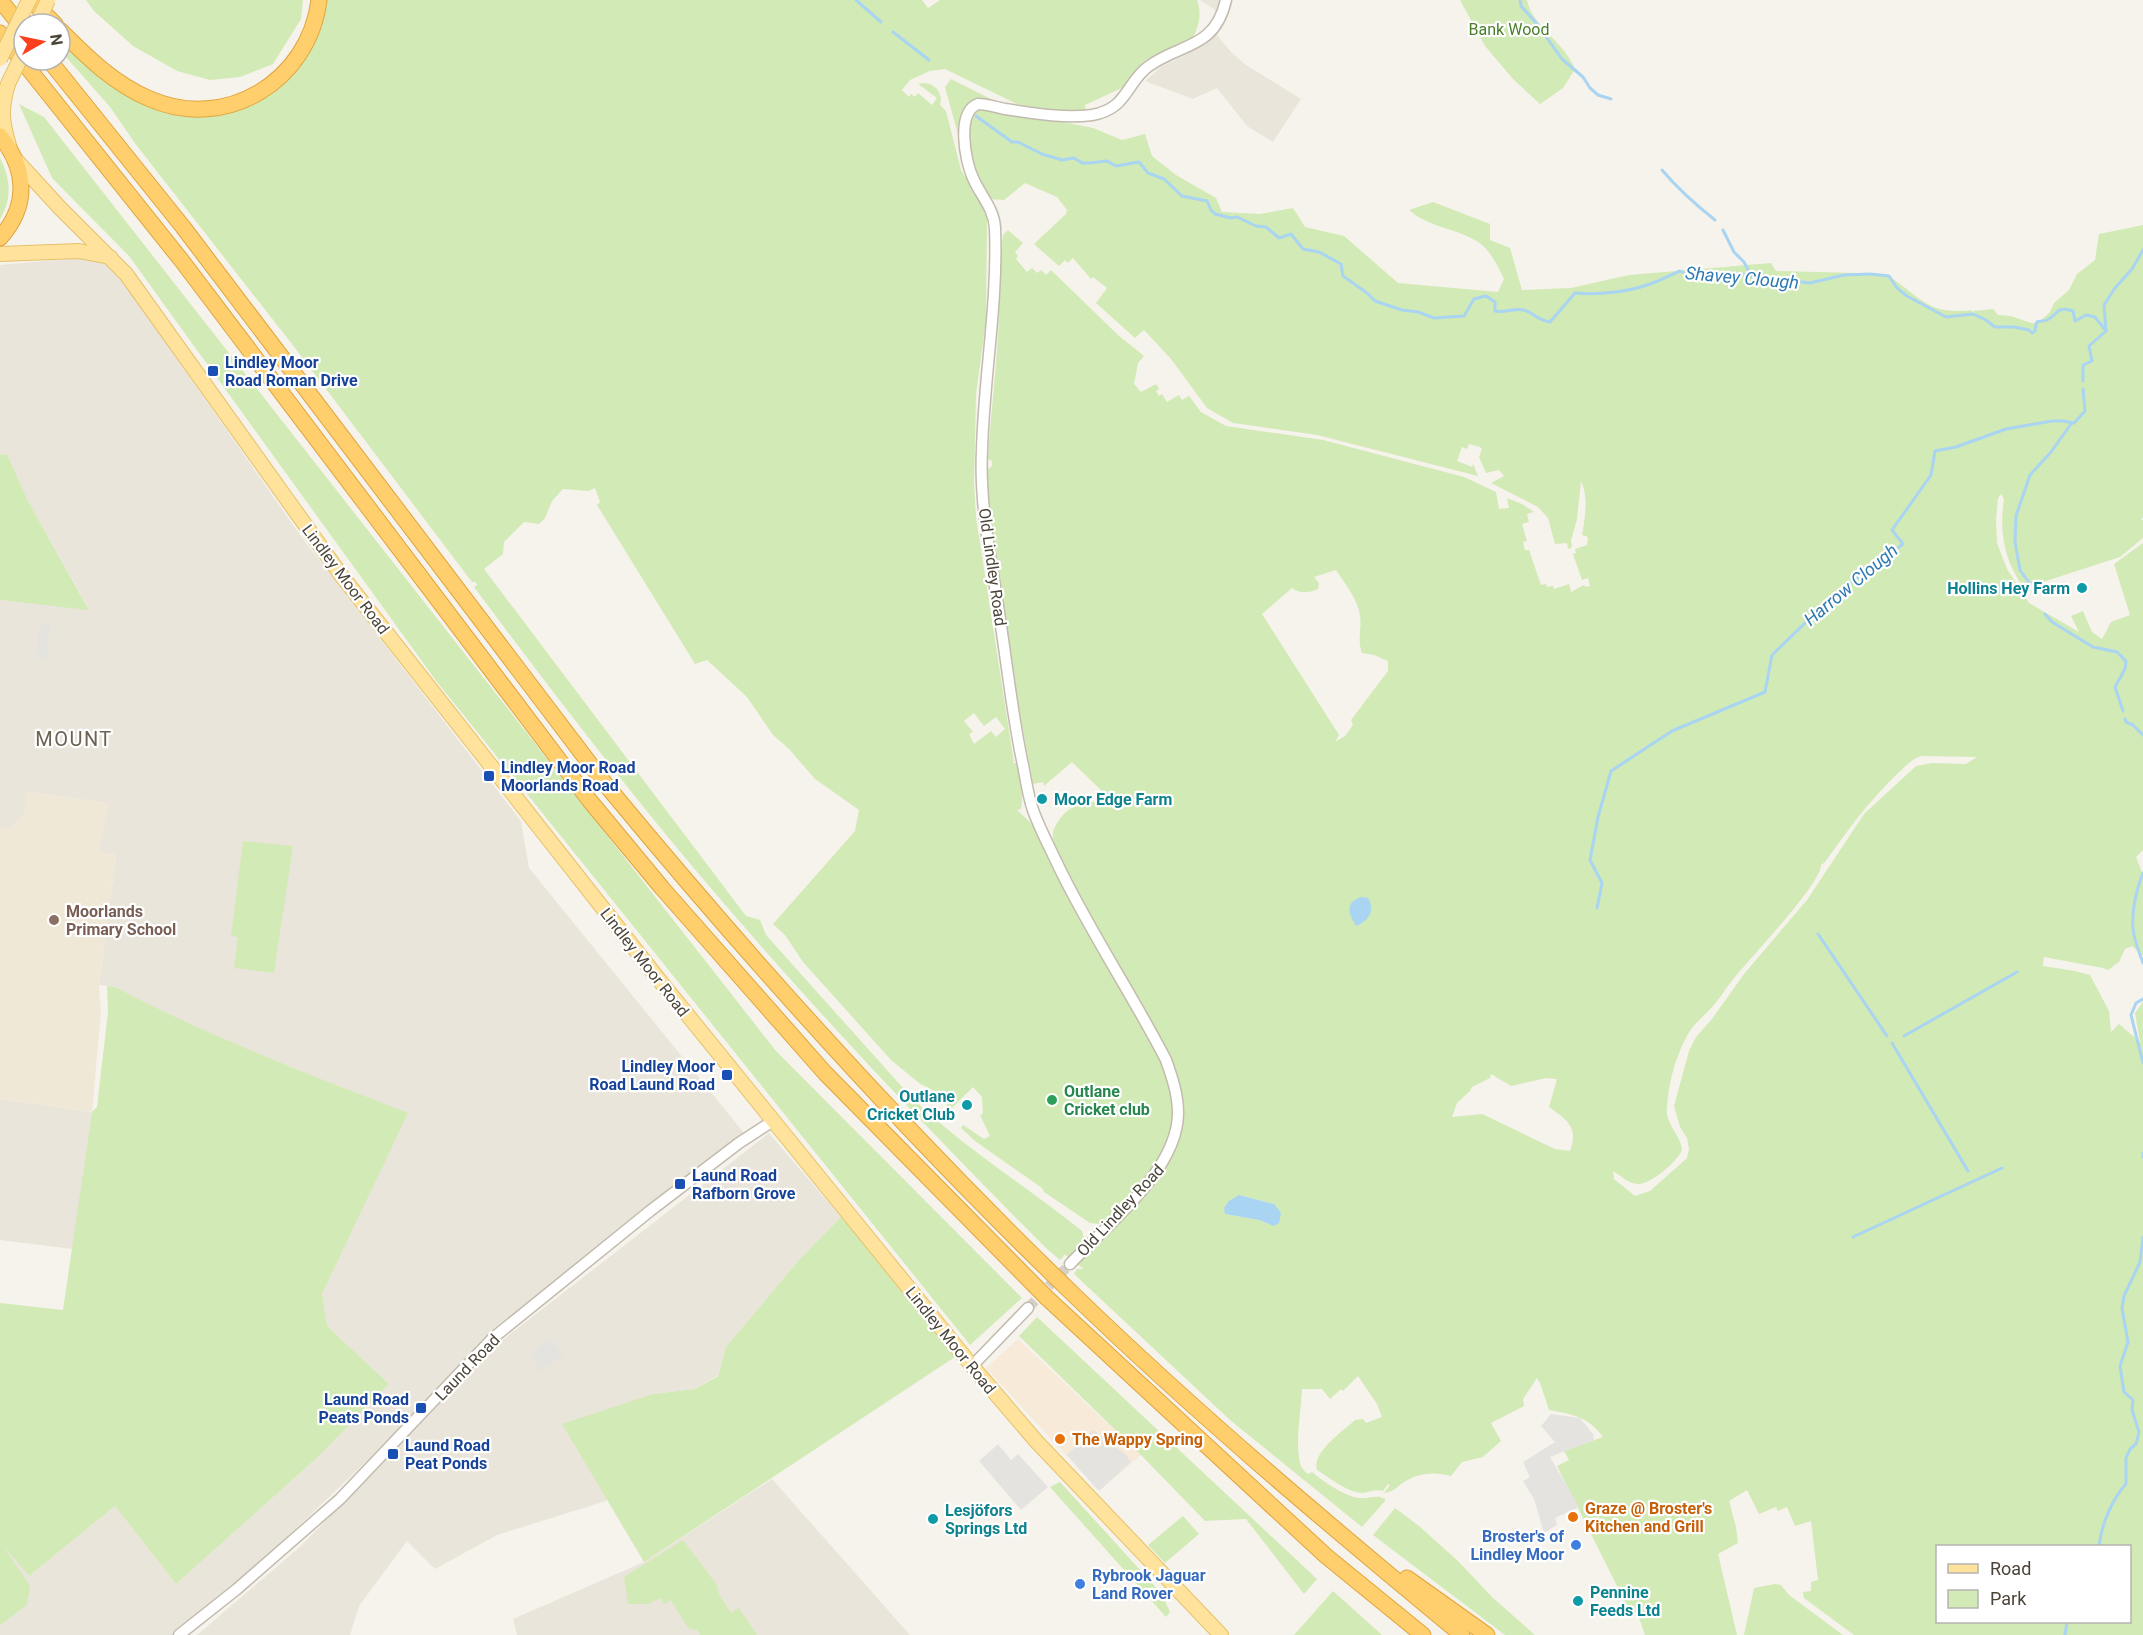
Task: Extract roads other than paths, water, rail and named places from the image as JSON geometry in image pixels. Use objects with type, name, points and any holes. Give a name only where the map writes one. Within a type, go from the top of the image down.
[{"type":"highway","points":[[0,0],[12,15]]},
{"type":"highway","points":[[30,0],[42,12]]},
{"type":"highway","points":[[72,41],[105,72],[150,100],[177,108],[216,108],[250,98],[282,76],[304,48],[312,30],[319,0]]},
{"type":"highway","points":[[0,33],[182,261],[511,699],[590,801],[662,888],[825,1073],[1038,1290],[1326,1556],[1408,1635]]},
{"type":"highway","points":[[59,72],[183,227],[606,785],[658,849],[839,1055],[952,1174],[1075,1296],[1236,1444],[1325,1522],[1462,1635]]},
{"type":"highway","points":[[0,136],[13,155],[21,182],[20,205],[12,223],[0,238]]},
{"type":"highway","points":[[1325,1522],[1487,1635]]},
{"type":"highway","points":[[1326,1556],[1423,1635]]},
{"type":"main road","points":[[0,60],[30,0]]},
{"type":"main road","points":[[13,155],[4,126],[2,104],[14,72]]},
{"type":"main road","name":"Lindley Moor Road","points":[[13,155],[60,208],[110,257],[139,291],[217,404],[341,575],[660,981],[972,1366],[1036,1441],[1221,1635]]},
{"type":"main road","points":[[0,254],[78,251],[110,257]]},
{"type":"street","name":"Old Lindley Road","points":[[1070,1264],[1160,1168],[1174,1140],[1178,1120],[1178,1102],[1166,1060],[1061,873],[1033,810],[1026,782],[983,491],[982,451],[994,311],[995,224],[990,207],[972,173],[964,138],[964,123],[967,112],[978,104],[1064,116],[1102,112],[1119,102],[1148,66],[1190,47],[1208,34],[1217,22],[1226,0]]},
{"type":"street","name":"Laund Road","points":[[179,1635],[237,1589],[340,1498],[493,1338],[650,1211],[773,1120]]},
{"type":"street","points":[[972,1366],[1028,1308]]},
{"type":"water","points":[[1362,897],[1368,898],[1371,911],[1364,921],[1356,926],[1350,909],[1353,902]]},
{"type":"water","points":[[1239,1195],[1274,1204],[1281,1213],[1279,1223],[1274,1226],[1259,1220],[1225,1214],[1224,1208],[1229,1201]]},
{"type":"waterway","points":[[856,0],[881,22]]},
{"type":"waterway","points":[[1520,0],[1521,6],[1562,59],[1583,77],[1598,95],[1611,99]]},
{"type":"waterway","points":[[893,32],[929,60]]},
{"type":"waterway","name":"Shavey Clough","points":[[976,116],[1012,142],[1018,142],[1042,154],[1062,160],[1074,158],[1082,163],[1107,161],[1116,166],[1139,162],[1148,173],[1164,179],[1182,196],[1207,201],[1215,214],[1231,218],[1237,217],[1256,226],[1266,227],[1279,238],[1291,234],[1303,249],[1319,252],[1341,264],[1343,276],[1375,301],[1434,318],[1464,316],[1474,299],[1486,296],[1495,302],[1495,311],[1524,310],[1550,322],[1575,293],[1603,293],[1633,289],[1654,283],[1680,271],[1693,277],[1732,273],[1810,283],[1844,275],[1870,274],[1889,276],[1897,288],[1907,296],[1946,317],[1973,314],[1995,327],[2014,327],[2029,330],[2032,333],[2035,331],[2037,322],[2047,320],[2060,310],[2067,309],[2073,311],[2075,321],[2086,315],[2095,317],[2106,331]]},
{"type":"waterway","points":[[1662,170],[1674,184],[1715,220]]},
{"type":"waterway","points":[[1723,230],[1734,252],[1744,262],[1752,277]]},
{"type":"waterway","points":[[2083,381],[2083,365],[2092,361],[2089,346],[2106,331],[2104,305],[2132,269],[2143,250]]},
{"type":"waterway","name":"Harrow Clough","points":[[1597,908],[1602,883],[1590,860],[1598,817],[1611,771],[1672,731],[1765,692],[1772,655],[1831,598],[1903,544],[1892,530],[1931,475],[1935,451],[1956,447],[2006,429],[2052,421],[2074,423],[2085,411],[2083,389]]},
{"type":"waterway","points":[[2030,584],[2020,570],[2015,542],[2016,516],[2030,475],[2051,452],[2071,424]]},
{"type":"waterway","points":[[2045,614],[2052,622],[2093,647],[2117,652],[2126,661],[2125,669],[2115,687],[2123,711]]},
{"type":"waterway","points":[[2125,719],[2143,735]]},
{"type":"waterway","points":[[2143,873],[2133,912],[2135,939],[2143,963]]},
{"type":"waterway","points":[[1818,934],[1887,1036]]},
{"type":"waterway","points":[[1904,1036],[2017,972]]},
{"type":"waterway","points":[[2143,999],[2136,1003],[2131,1015],[2143,1063]]},
{"type":"waterway","points":[[1892,1043],[1968,1171]]},
{"type":"waterway","points":[[1853,1237],[2002,1168]]},
{"type":"waterway","points":[[2099,1545],[2108,1513],[2126,1484],[2126,1458],[2130,1449],[2136,1444],[2139,1432],[2132,1410],[2133,1400],[2124,1392],[2120,1366],[2128,1342],[2122,1308],[2124,1296],[2140,1262],[2143,1237]]},
{"type":"waterway","points":[[2065,1635],[2067,1623]]},
{"type":"tunnel","points":[[1028,1308],[1070,1264]]},
{"type":"place","name":"Lindley Moor Road Roman Drive","points":[[213,371]]},
{"type":"place","name":"Hollins Hey Farm","points":[[2082,588]]},
{"type":"place","name":"Lindley Moor Road Moorlands Road","points":[[489,776]]},
{"type":"place","name":"Moor Edge Farm","points":[[1042,799]]},
{"type":"place","name":"Moorlands Primary School","points":[[54,920]]},
{"type":"place","name":"Lindley Moor Road Laund Road","points":[[727,1075]]},
{"type":"place","name":"Outlane Cricket club","points":[[1052,1100]]},
{"type":"place","name":"Outlane Cricket Club","points":[[967,1105]]},
{"type":"place","name":"Laund Road Rafborn Grove","points":[[680,1184]]},
{"type":"place","name":"Laund Road Peats Ponds","points":[[421,1408]]},
{"type":"place","name":"The Wappy Spring","points":[[1060,1439]]},
{"type":"place","name":"Laund Road Peat Ponds","points":[[393,1454]]},
{"type":"place","name":"Graze @ Broster's Kitchen and Grill","points":[[1573,1517]]},
{"type":"place","name":"Lesjöfors Springs Ltd","points":[[933,1519]]},
{"type":"place","name":"Broster's of Lindley Moor","points":[[1576,1545]]},
{"type":"place","name":"Rybrook Jaguar Land Rover","points":[[1080,1584]]},
{"type":"place","name":"Pennine Feeds Ltd","points":[[1578,1601]]},
{"type":"district","name":"MOUNT","points":[[74,739]]},
{"type":"park label","name":"Bank Wood","points":[[1509,29]]}]
